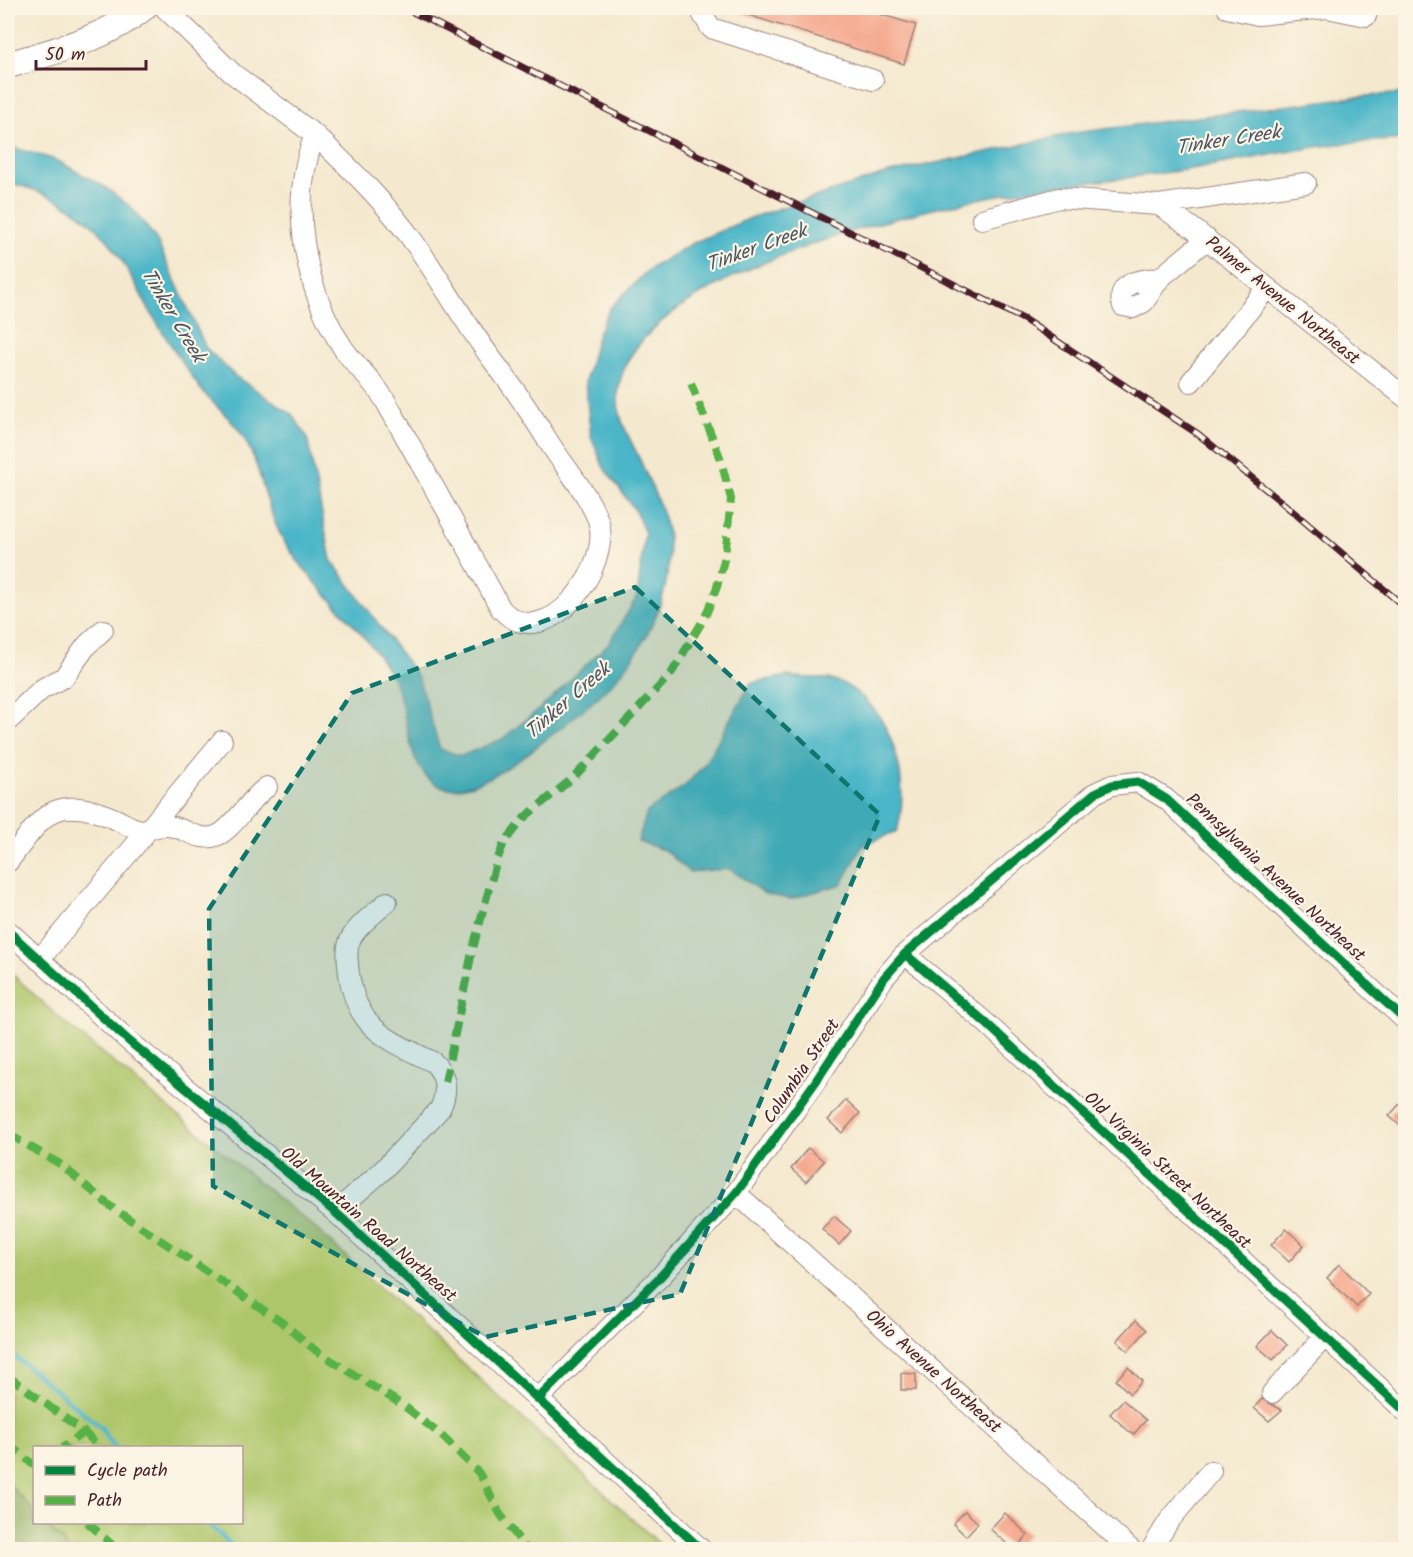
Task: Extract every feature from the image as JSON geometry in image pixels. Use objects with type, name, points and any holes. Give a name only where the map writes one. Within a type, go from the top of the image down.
[{"type":"main road","points":[[8,65],[92,38],[122,23],[143,8]]},
{"type":"street","points":[[165,8],[232,73],[315,135],[351,168],[415,243],[472,332],[511,382],[572,474],[598,521],[601,547],[597,560],[573,597],[548,621],[529,625],[518,623],[501,609],[382,396],[344,350],[332,329],[312,278],[306,252],[301,198],[302,176],[315,135]]},
{"type":"street","points":[[703,8],[711,28],[873,80]]},
{"type":"street","points":[[1227,8],[1258,15],[1326,8],[1366,16]]},
{"type":"street","points":[[982,219],[1059,198],[1159,205],[1306,183]]},
{"type":"street","name":"Palmer Avenue Northeast","points":[[1159,205],[1207,239],[1406,398]]},
{"type":"street","points":[[1160,278],[1207,239]]},
{"type":"street","points":[[1191,382],[1267,288]]},
{"type":"street","points":[[8,721],[42,689],[64,677],[87,645],[103,630]]},
{"type":"street","points":[[39,960],[222,741]]},
{"type":"street","name":"Pennsylvania Avenue Northeast","points":[[1112,785],[1138,782],[1166,799],[1406,1021]]},
{"type":"street","name":"Columbia Street","points":[[539,1398],[660,1277],[736,1193],[804,1099],[884,978],[905,954],[1074,809],[1112,785]]},
{"type":"street","points":[[8,862],[39,820],[57,809],[87,809],[138,830],[148,830],[169,824],[207,838],[225,830],[253,796],[267,787]]},
{"type":"street","points":[[335,1212],[382,1171],[440,1109],[445,1099],[445,1082],[440,1069],[433,1062],[381,1036],[362,1016],[356,1002],[347,949],[349,940],[355,931],[387,902]]},
{"type":"street","name":"Old Mountain Road Northeast","points":[[8,931],[171,1077],[335,1212],[702,1550]]},
{"type":"street","name":"Old Virginia Street Northeast","points":[[905,954],[986,1023],[1406,1412]]},
{"type":"street","name":"Ohio Avenue Northeast","points":[[736,1193],[1131,1550]]},
{"type":"street","points":[[1272,1393],[1324,1338]]},
{"type":"street","points":[[1151,1550],[1169,1521],[1211,1471]]},
{"type":"highlighted area","points":[[635,587],[880,815],[680,1294],[485,1337],[213,1186],[209,909],[352,693]]},
{"type":"green space","points":[[8,970],[58,1017],[317,1230],[665,1549],[8,1549]]},
{"type":"green space","points":[[8,1483],[33,1510],[33,1524],[46,1524],[63,1541],[67,1549],[8,1549]]},
{"type":"water","name":"Tinker Creek","points":[[1406,93],[1405,139],[1330,145],[1190,169],[1029,190],[965,202],[848,232],[785,254],[725,281],[674,311],[637,347],[619,386],[618,398],[621,418],[662,511],[667,529],[668,564],[657,613],[632,658],[598,697],[513,764],[494,776],[456,788],[440,786],[428,778],[420,768],[394,681],[371,646],[313,580],[287,546],[274,519],[256,463],[243,436],[205,394],[186,368],[159,327],[115,250],[94,226],[68,206],[23,186],[8,183],[8,146],[56,160],[105,187],[133,209],[156,239],[206,348],[235,376],[292,414],[307,437],[331,560],[418,677],[440,749],[461,756],[502,739],[543,706],[610,642],[637,597],[645,533],[635,510],[604,468],[591,437],[585,382],[598,333],[610,308],[649,269],[693,243],[753,217],[885,174],[1074,133],[1354,97]]},
{"type":"water","points":[[787,676],[834,680],[849,687],[865,699],[888,732],[900,771],[902,792],[897,831],[863,845],[842,884],[790,899],[765,894],[730,869],[689,872],[666,851],[638,841],[647,812],[686,785],[704,765],[751,683]]},
{"type":"building","points":[[732,8],[859,8],[916,25],[904,64],[732,10]]},
{"type":"building","points":[[1406,1097],[1406,1131],[1389,1116]]},
{"type":"building","points":[[846,1100],[860,1113],[842,1133],[828,1120]]},
{"type":"building","points":[[808,1148],[824,1161],[806,1182],[791,1169]]},
{"type":"building","points":[[834,1216],[851,1231],[839,1245],[822,1229]]},
{"type":"building","points":[[1286,1229],[1304,1245],[1289,1262],[1271,1245]]},
{"type":"building","points":[[1339,1264],[1369,1294],[1357,1307],[1327,1278]]},
{"type":"building","points":[[1136,1320],[1147,1330],[1128,1351],[1117,1341]]},
{"type":"building","points":[[1272,1330],[1287,1345],[1273,1360],[1257,1346]]},
{"type":"building","points":[[1128,1367],[1142,1381],[1130,1394],[1116,1380]]},
{"type":"building","points":[[901,1373],[916,1374],[916,1390],[901,1390]]},
{"type":"building","points":[[1262,1399],[1282,1410],[1269,1421],[1254,1408]]},
{"type":"building","points":[[1123,1400],[1146,1420],[1133,1435],[1110,1414]]},
{"type":"building","points":[[965,1511],[978,1523],[966,1536],[953,1524]]},
{"type":"building","points":[[1005,1513],[1028,1535],[1014,1550],[990,1529]]},
{"type":"waterway","points":[[8,1351],[102,1428],[108,1440],[115,1446]]},
{"type":"waterway","points":[[208,1524],[237,1550]]},
{"type":"railway","points":[[405,8],[1025,320],[1198,434],[1406,608]]},
{"type":"marked path","points":[[445,1082],[472,952],[496,863],[504,843],[525,817],[573,778],[671,674],[705,617],[717,587],[725,556],[731,499],[720,457],[691,383]]},
{"type":"marked path","points":[[8,1134],[60,1164],[110,1206],[283,1323],[315,1350],[404,1406],[441,1435],[479,1473],[500,1514],[527,1550]]},
{"type":"marked path","points":[[8,1376],[84,1432],[65,1446]]},
{"type":"marked path","points":[[84,1432],[98,1446]]},
{"type":"marked path","points":[[8,1444],[33,1464]]},
{"type":"marked path","points":[[89,1524],[118,1550]]},
{"type":"marked path","points":[[570,1544],[584,1550]]},
{"type":"cycle path","points":[[539,1398],[660,1277],[736,1193],[816,1081],[884,978],[905,954],[1095,793],[1112,785],[1138,782],[1166,799],[1406,1021]]},
{"type":"cycle path","points":[[8,931],[129,1041],[335,1212],[702,1550]]},
{"type":"cycle path","points":[[905,954],[986,1023],[1406,1412]]}]
